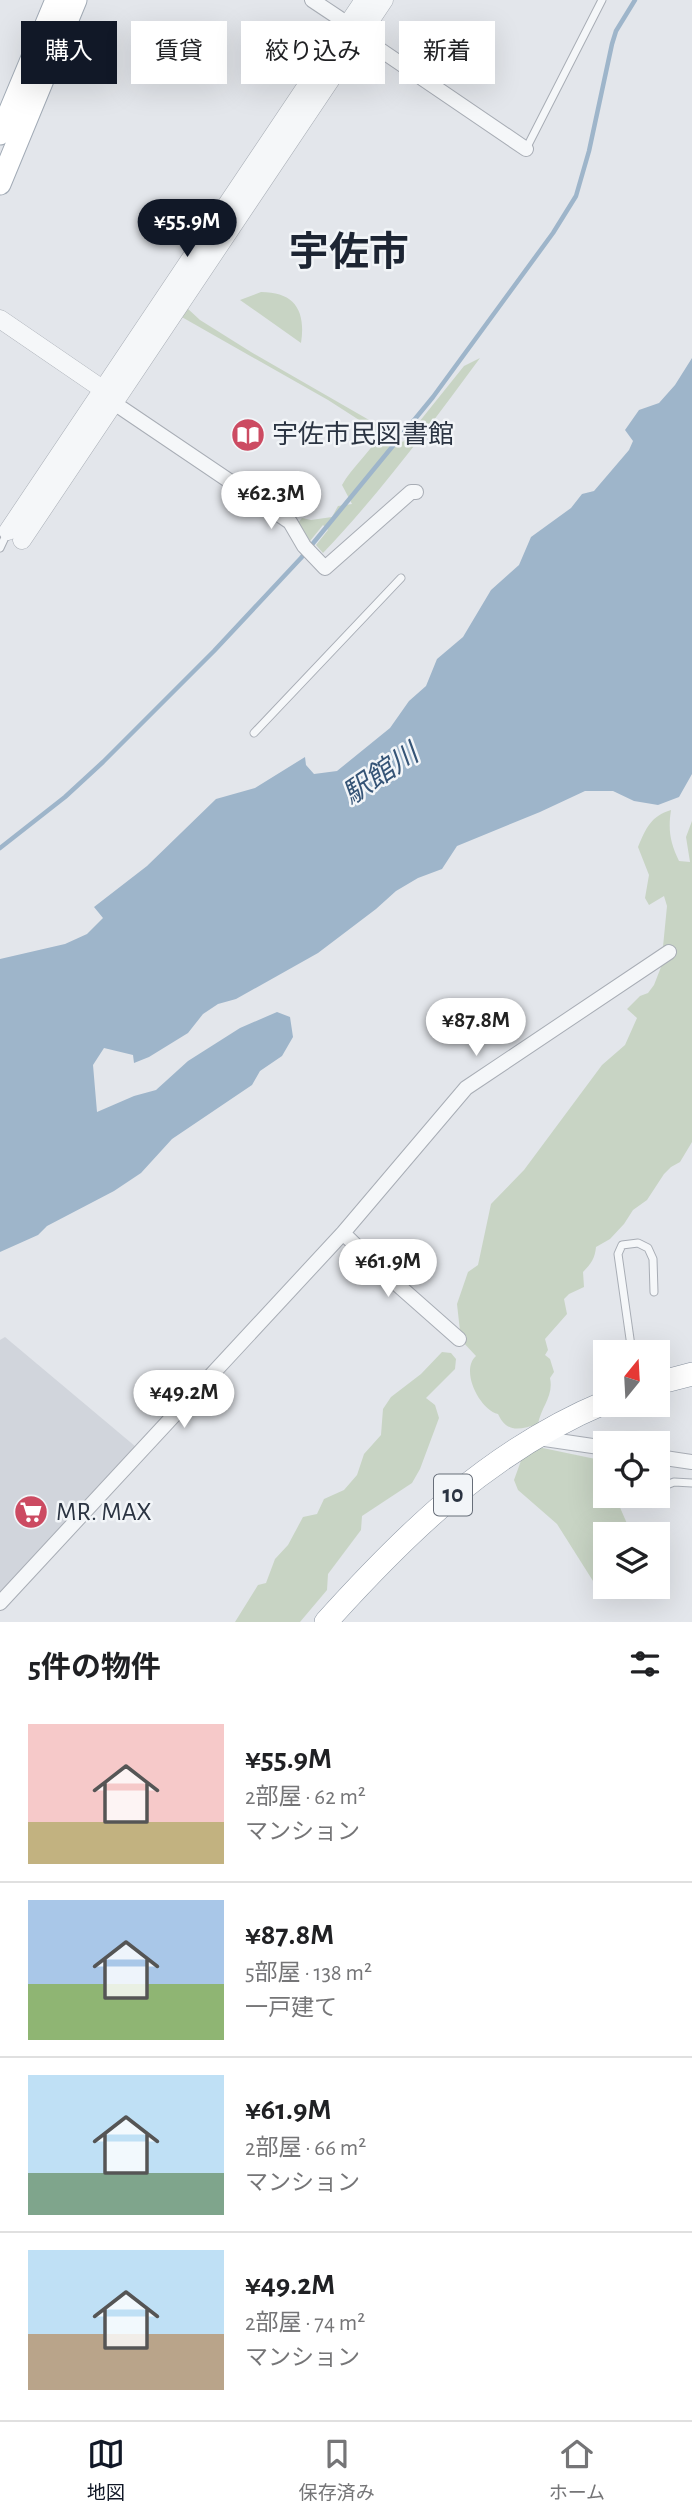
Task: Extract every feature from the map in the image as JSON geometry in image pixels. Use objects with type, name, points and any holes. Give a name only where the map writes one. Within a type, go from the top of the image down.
[{"type":"highway","points":[[670,1380],[692,1374]]},
{"type":"highway","name":"10","points":[[326,1622],[385,1559],[451,1496],[495,1462],[535,1437],[593,1408]]},
{"type":"main road","points":[[0,184],[76,0]]},
{"type":"main road","points":[[0,134],[52,2]]},
{"type":"street","points":[[312,0],[341,21]]},
{"type":"street","points":[[357,21],[364,0]]},
{"type":"street","points":[[363,21],[384,0]]},
{"type":"street","points":[[385,51],[526,149]]},
{"type":"street","points":[[15,535],[111,397],[318,84]]},
{"type":"street","points":[[0,319],[290,522],[304,547],[325,568],[411,492],[416,492]]},
{"type":"street","points":[[0,1603],[343,1233],[466,1088],[669,952]]},
{"type":"street","points":[[343,1233],[459,1339]]},
{"type":"street","points":[[535,1437],[593,1446]]},
{"type":"street","points":[[670,1459],[692,1462]]},
{"type":"lane","points":[[526,149],[602,0]]},
{"type":"lane","points":[[0,548],[15,535]]},
{"type":"lane","points":[[254,733],[401,578]]},
{"type":"lane","points":[[630,1340],[618,1254],[622,1245],[638,1243],[648,1248],[653,1259],[654,1292]]},
{"type":"lane","points":[[670,1484],[692,1483]]},
{"type":"shaded area","name":"MR. MAX","points":[[5,1337],[136,1447],[0,1594],[0,1340]]},
{"type":"green space","points":[[261,292],[282,295],[296,306],[302,322],[301,343],[240,300]]},
{"type":"green space","points":[[187,308],[200,320],[251,352],[403,442],[464,366],[480,358],[385,482],[323,553],[316,545],[328,530],[323,525],[310,541],[298,523],[302,518],[311,520],[332,517],[338,506],[352,504],[342,485],[378,437],[370,427],[328,400],[180,316]]},
{"type":"green space","points":[[671,810],[670,836],[679,861],[690,862],[686,837],[692,821],[692,1142],[680,1162],[664,1174],[647,1200],[633,1210],[610,1239],[596,1247],[592,1261],[583,1272],[584,1287],[564,1299],[567,1314],[545,1339],[548,1350],[545,1355],[550,1359],[554,1372],[550,1378],[549,1396],[538,1424],[525,1428],[510,1427],[498,1414],[484,1405],[474,1388],[470,1370],[476,1356],[461,1340],[457,1304],[468,1272],[478,1265],[491,1204],[524,1170],[602,1065],[625,1045],[637,1018],[627,1009],[654,985],[661,967],[667,906],[664,896],[649,905],[645,898],[649,875],[638,847],[650,824]]},
{"type":"green space","points":[[442,1352],[451,1353],[456,1359],[455,1369],[426,1398],[435,1405],[439,1418],[412,1483],[362,1516],[361,1530],[328,1574],[327,1590],[300,1622],[235,1622],[258,1585],[266,1583],[275,1559],[288,1545],[303,1517],[317,1514],[324,1499],[344,1490],[357,1475],[364,1454],[381,1435],[383,1409],[391,1397],[421,1374]]},
{"type":"green space","points":[[538,1447],[593,1458],[593,1508],[620,1508],[626,1522],[593,1522],[593,1581],[557,1524],[518,1490],[514,1480],[522,1458]]},
{"type":"water","name":"駅館川","points":[[692,358],[692,774],[679,797],[658,805],[634,801],[613,791],[585,791],[457,846],[442,869],[418,878],[396,891],[318,953],[236,999],[218,1004],[203,1014],[188,1033],[149,1057],[134,1063],[133,1055],[104,1048],[93,1065],[97,1112],[156,1090],[188,1061],[240,1028],[277,1012],[290,1017],[293,1037],[282,1056],[260,1071],[252,1085],[172,1139],[141,1173],[114,1191],[47,1226],[38,1235],[0,1252],[0,959],[65,944],[87,934],[103,918],[94,907],[147,866],[216,799],[255,788],[305,757],[306,765],[314,774],[337,771],[390,728],[409,701],[426,686],[437,659],[463,637],[491,590],[519,565],[531,537],[571,508],[582,494],[594,491],[629,450],[633,441],[625,430],[639,410],[659,403],[675,385]]},
{"type":"waterway","points":[[0,848],[65,797],[214,651],[301,558],[433,397],[553,233],[576,196],[589,151],[612,44],[616,31],[635,0]]},
{"type":"place","name":"宇佐市民図書館","points":[[248,435]]},
{"type":"place","name":"MR. MAX","points":[[31,1512]]},
{"type":"district","name":"宇佐市","points":[[349,253]]}]
